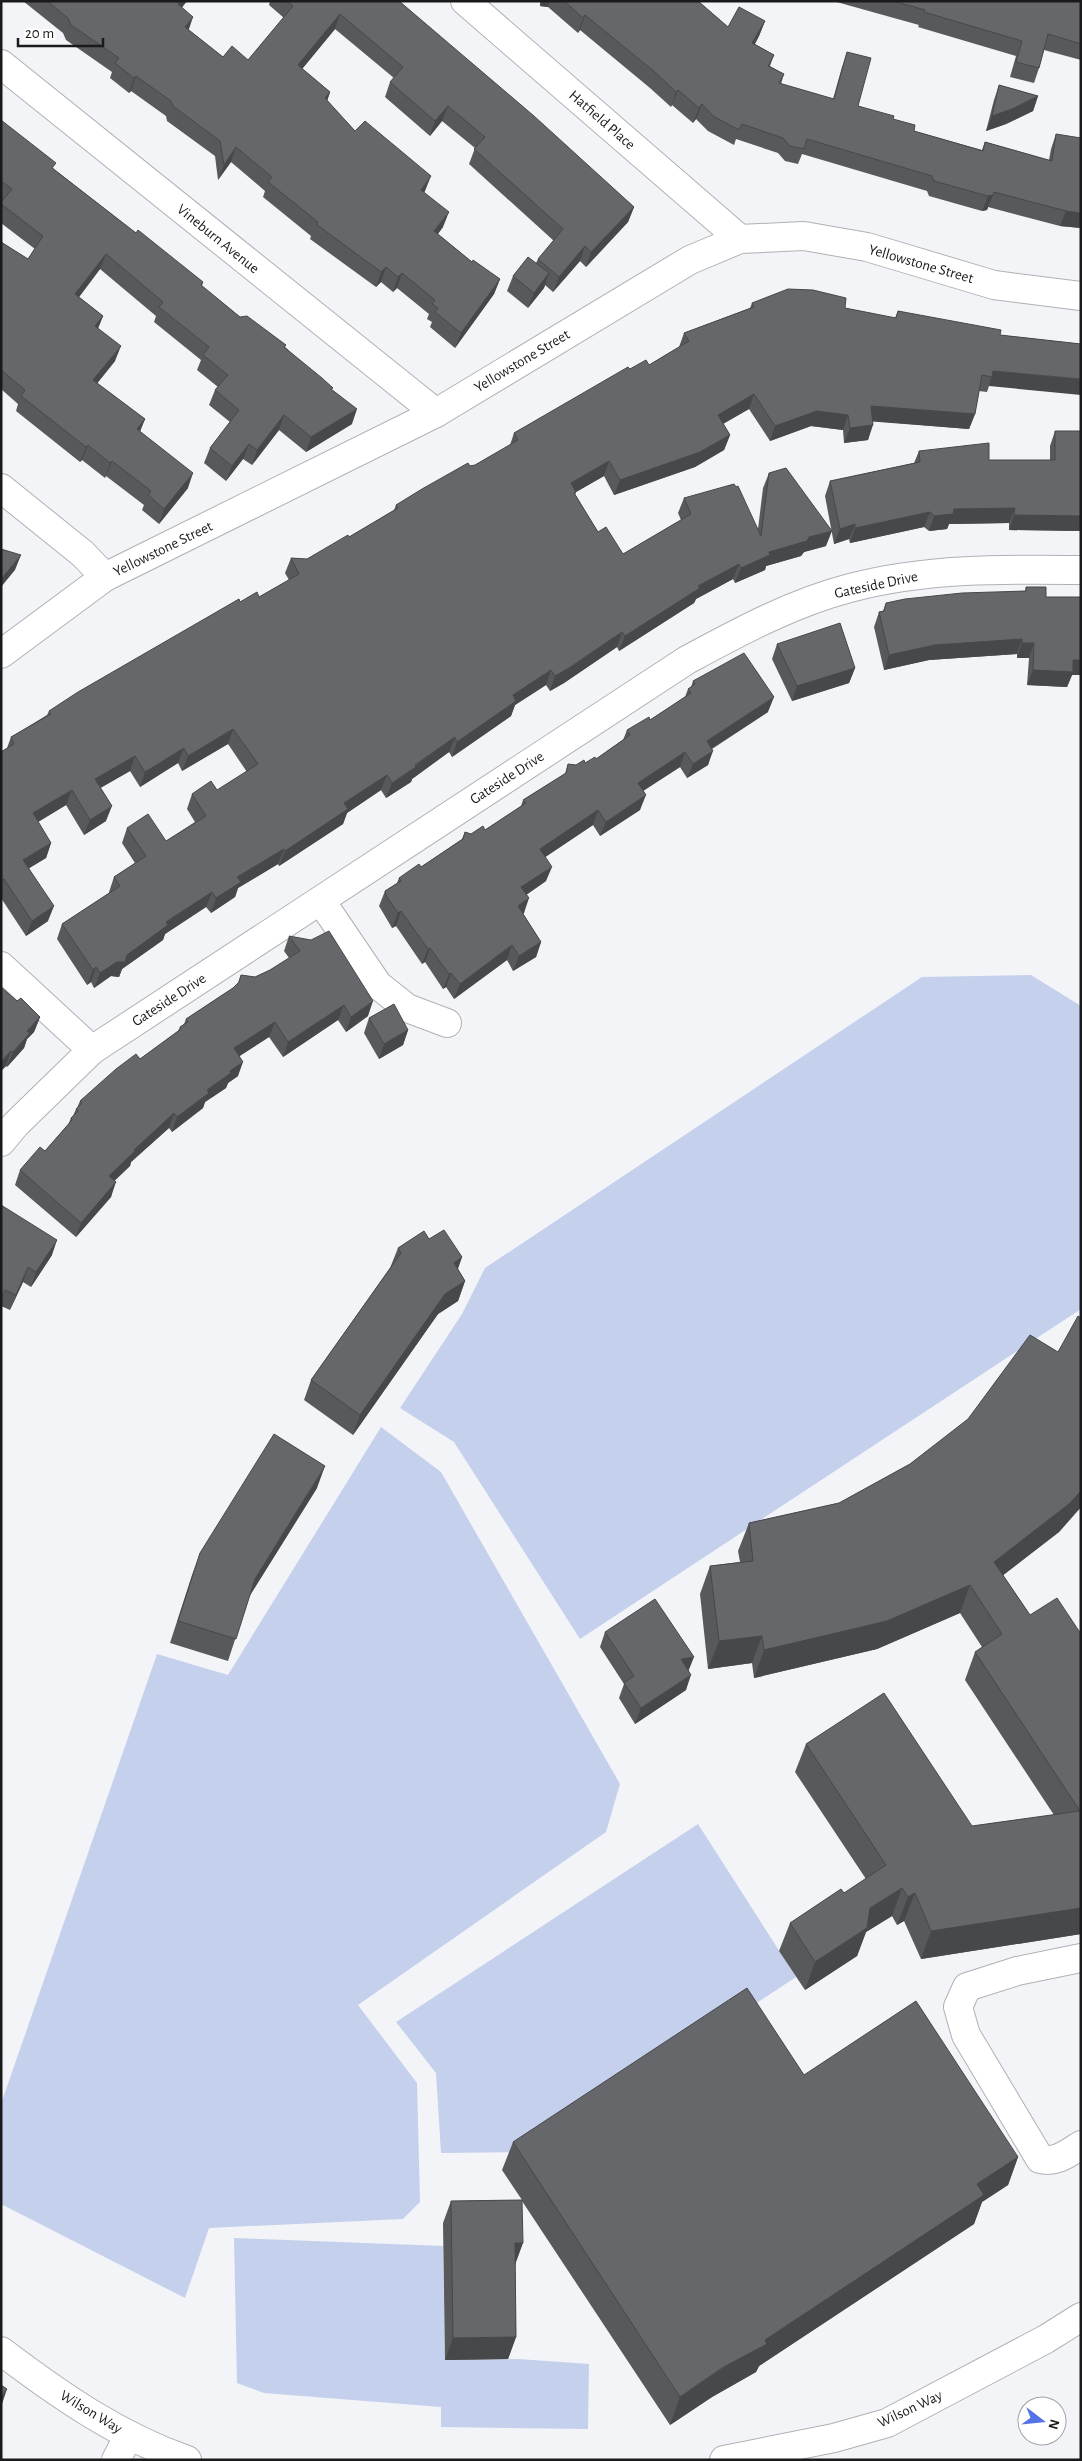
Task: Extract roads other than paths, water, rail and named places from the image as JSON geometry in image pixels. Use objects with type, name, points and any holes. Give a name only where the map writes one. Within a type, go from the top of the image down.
[{"type":"street","name":"Hatfield Place","points":[[465,1],[740,239]]},
{"type":"street","name":"Vineburn Avenue","points":[[1,64],[436,413]]},
{"type":"street","name":"Yellowstone Street","points":[[1,654],[105,577],[436,413],[690,260],[740,239],[804,236],[867,248],[994,285],[1081,296]]},
{"type":"street","points":[[1,488],[84,554],[105,577]]},
{"type":"street","name":"Gateside Drive","points":[[1,1142],[16,1124],[92,1050],[686,660],[769,616],[850,588],[935,573],[1005,569],[1081,570]]},
{"type":"street","points":[[321,901],[378,985],[407,1008],[448,1023]]},
{"type":"street","points":[[1,966],[92,1050]]},
{"type":"street","points":[[1081,1958],[1017,1971],[967,1988],[958,2007],[966,2034],[1040,2159],[1050,2162],[1061,2158],[1081,2145]]},
{"type":"street","name":"Wilson Way","points":[[724,2460],[834,2438],[887,2423],[1046,2339],[1081,2317]]},
{"type":"street","name":"Wilson Way","points":[[1,2351],[80,2408],[152,2448],[187,2460]]},
{"type":"street","points":[[116,2460],[129,2435]]}]
